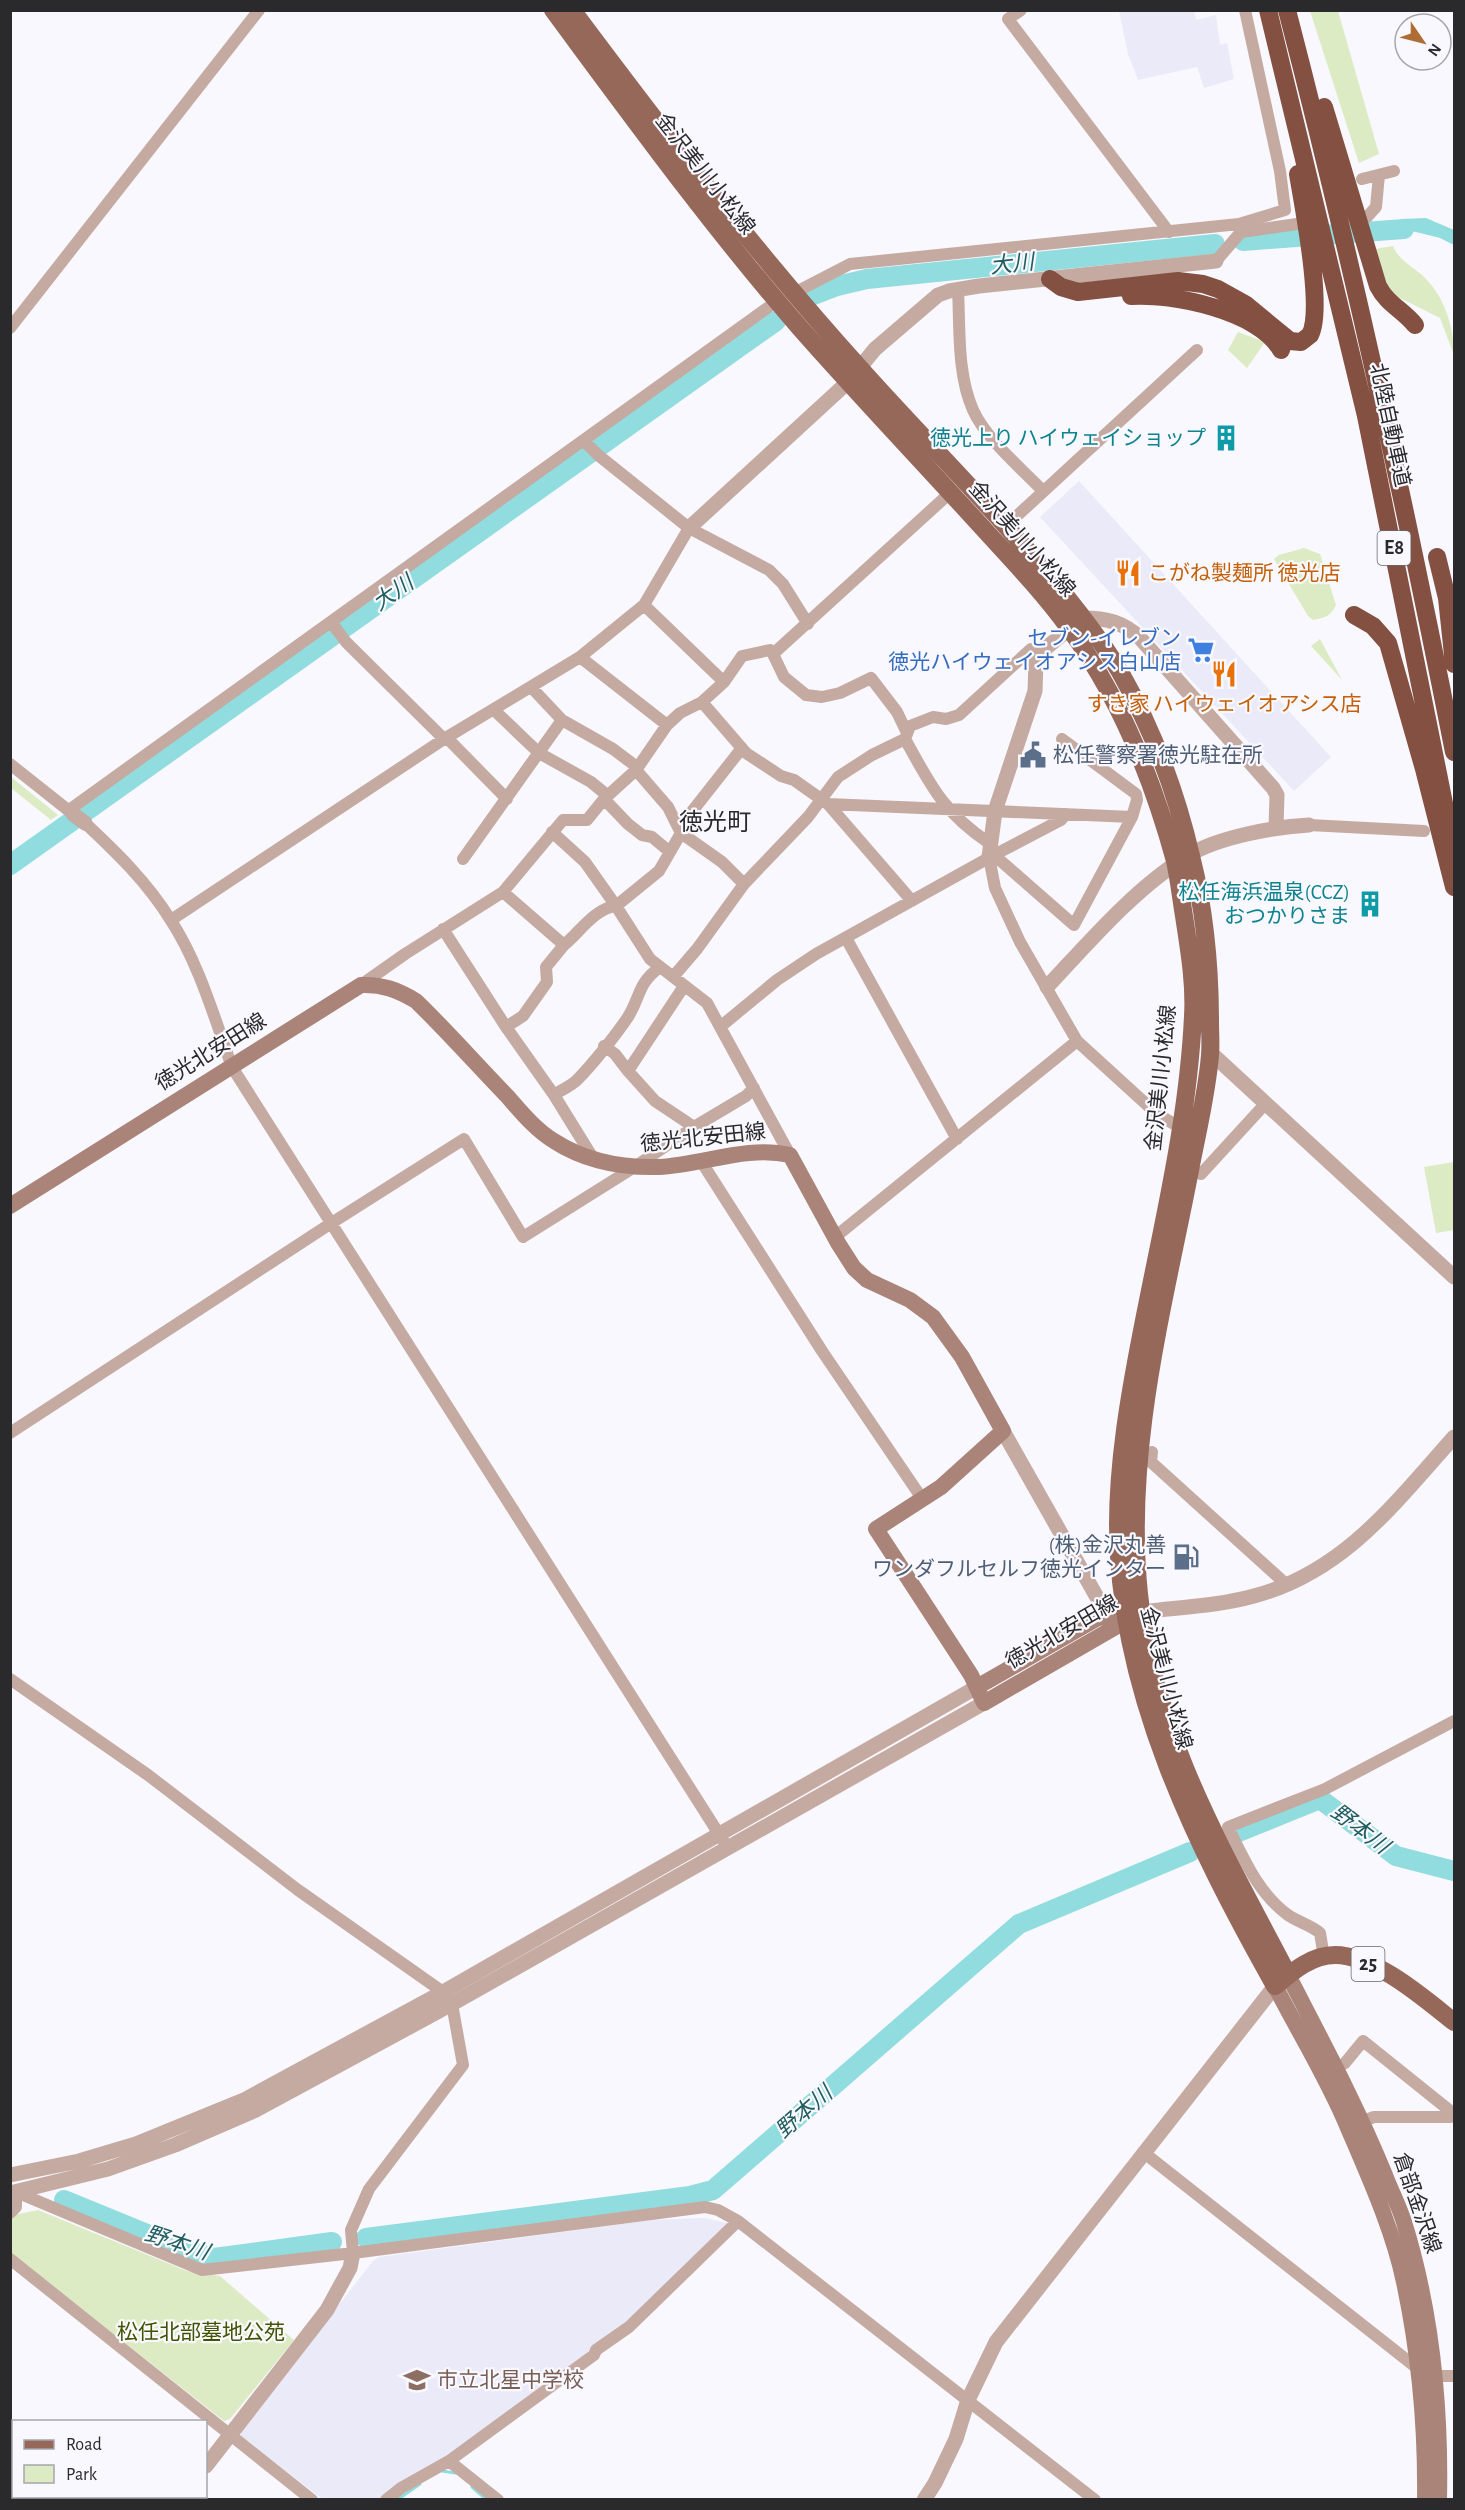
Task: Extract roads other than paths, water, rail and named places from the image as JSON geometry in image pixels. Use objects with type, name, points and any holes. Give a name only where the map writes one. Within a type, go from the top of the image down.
[{"type":"highway","points":[[1264,10],[1312,216]]},
{"type":"highway","name":"北陸自動車道","points":[[1268,10],[1318,246],[1373,451],[1455,853]]},
{"type":"highway","name":"北陸自動車道","points":[[1287,10],[1347,213],[1345,243],[1426,607],[1455,752]]},
{"type":"highway","points":[[1294,10],[1347,213],[1364,242],[1372,273],[1383,297],[1415,326]]},
{"type":"highway","points":[[1050,279],[1061,287],[1078,292],[1178,281],[1203,284],[1227,293],[1245,304],[1290,341],[1301,342],[1310,335],[1314,324],[1313,268],[1318,246]]},
{"type":"highway","points":[[1050,279],[1059,295],[1073,301],[1144,295],[1192,302],[1253,324],[1273,338],[1281,350]]},
{"type":"highway","points":[[1437,556],[1447,598],[1455,664]]},
{"type":"highway","points":[[1354,615],[1373,626],[1388,643],[1455,887]]},
{"type":"main road","name":"金沢美川小松線","points":[[553,10],[713,224],[777,302],[1007,525],[1076,623],[1143,765],[1175,864],[1190,956],[1194,1011],[1181,1128],[1128,1400],[1120,1477],[1118,1525],[1148,1709],[1163,1757],[1245,1932],[1281,1981]]},
{"type":"main road","name":"金沢美川小松線","points":[[572,10],[729,214],[794,293],[853,375],[906,441],[1039,590],[1076,623],[1117,667],[1160,753],[1191,854],[1207,936],[1211,1053],[1155,1341],[1144,1418],[1137,1511],[1138,1589],[1131,1614]]},
{"type":"main road","name":"徳光北安田線","points":[[10,1206],[361,985],[379,984],[416,1001],[542,1132],[567,1148],[593,1158],[633,1168],[674,1167],[759,1152],[790,1155],[854,1268],[867,1280],[910,1300],[933,1317],[962,1357],[1003,1431]]},
{"type":"main road","points":[[980,1695],[876,1528],[941,1487],[1003,1431]]},
{"type":"main road","name":"徳光北安田線","points":[[980,1695],[1115,1626],[1131,1614]]},
{"type":"main road","name":"25","points":[[1281,1981],[1300,1965],[1334,1954],[1346,1956],[1393,1976],[1455,2022]]},
{"type":"main road","name":"倉部金沢線","points":[[1281,1981],[1336,2067],[1363,2121],[1404,2220],[1419,2280],[1436,2376],[1440,2454],[1439,2499]]},
{"type":"main road","name":"倉部金沢線","points":[[1281,1981],[1347,2125],[1382,2213],[1404,2281],[1423,2403],[1426,2456],[1425,2499]]},
{"type":"street","points":[[10,328],[259,10]]},
{"type":"street","points":[[1021,10],[1008,19],[1169,232]]},
{"type":"street","points":[[171,920],[446,739],[580,657],[644,605],[689,528],[853,375],[875,349],[928,302],[958,289],[1216,261],[1240,228],[1285,210],[1280,171],[1245,10]]},
{"type":"street","points":[[1362,179],[1394,171]]},
{"type":"street","points":[[794,293],[850,264],[1169,232],[1367,217],[1376,207],[1379,175]]},
{"type":"street","points":[[958,289],[963,366],[973,410],[984,428],[1043,491]]},
{"type":"street","points":[[76,816],[337,630],[777,302]]},
{"type":"street","points":[[1007,525],[1197,350]]},
{"type":"street","points":[[586,443],[689,528],[769,570],[783,584],[808,624]]},
{"type":"street","points":[[773,654],[951,492]]},
{"type":"street","points":[[644,605],[724,682]]},
{"type":"street","points":[[1181,1128],[1157,1114],[1077,1041],[1020,942],[995,888],[991,852],[995,811],[1035,691],[1036,662],[1046,648],[1076,623],[1103,618],[1127,626],[1273,788],[1277,795],[1276,827]]},
{"type":"street","points":[[337,630],[507,800]]},
{"type":"street","points":[[673,978],[744,884],[825,802],[838,777],[906,736],[910,726],[933,717],[945,719],[958,715],[1031,649],[1046,648]]},
{"type":"street","points":[[361,985],[502,892],[562,820],[587,820],[606,797],[637,768],[667,725],[680,713],[702,702],[724,682],[742,656],[770,650],[784,677],[806,695],[822,698],[840,693],[871,678],[897,712],[906,736],[939,800],[991,852],[1091,940]]},
{"type":"street","points":[[580,657],[667,725]]},
{"type":"street","points":[[531,687],[562,720],[613,748],[637,768],[668,807],[680,831],[722,862],[744,884]]},
{"type":"street","points":[[702,702],[742,748],[781,776],[794,780],[825,802],[912,901]]},
{"type":"street","points":[[494,710],[539,753],[591,782],[628,824],[642,835],[651,837],[670,852]]},
{"type":"street","points":[[463,859],[562,720]]},
{"type":"street","points":[[1062,739],[1136,795],[1137,800],[1132,817],[1074,925]]},
{"type":"street","points":[[506,1027],[522,1016],[547,982],[546,966],[564,945],[579,933],[588,920],[609,907],[616,906],[659,871],[680,831],[742,748]]},
{"type":"street","points":[[10,764],[76,816],[119,855],[155,896],[171,920],[195,965],[232,1067],[727,1849]]},
{"type":"street","points":[[825,802],[1132,817]]},
{"type":"street","points":[[720,1027],[777,980],[816,954],[912,901],[991,852],[1061,820],[1066,814]]},
{"type":"street","points":[[1047,987],[1091,940],[1147,886],[1191,854],[1276,827],[1309,825],[1424,831]]},
{"type":"street","points":[[552,832],[585,862],[616,906],[642,949],[673,978],[707,1003],[790,1155]]},
{"type":"street","points":[[502,892],[564,945]]},
{"type":"street","points":[[443,929],[506,1027],[554,1095],[593,1158]]},
{"type":"street","points":[[846,938],[957,1139]]},
{"type":"street","points":[[554,1095],[577,1080],[627,1018],[638,1000],[638,990],[660,967]]},
{"type":"street","points":[[628,1071],[684,986]]},
{"type":"street","points":[[835,1237],[1077,1041]]},
{"type":"street","points":[[604,1046],[615,1054],[655,1101],[694,1127]]},
{"type":"street","points":[[1211,1053],[1455,1277]]},
{"type":"street","points":[[10,1433],[464,1139],[523,1237],[746,1096],[754,1088]]},
{"type":"street","points":[[1201,1174],[1266,1103]]},
{"type":"street","points":[[701,1161],[822,1351],[923,1500]]},
{"type":"street","points":[[1003,1431],[1098,1599]]},
{"type":"street","points":[[1131,1614],[1227,1602],[1287,1585],[1325,1566],[1355,1544],[1455,1437]]},
{"type":"street","points":[[1152,1452],[1151,1462],[1287,1585]]},
{"type":"street","points":[[10,1679],[148,1775],[298,1890],[448,1998],[463,2065],[369,2189],[351,2230],[353,2253],[350,2268],[327,2310],[207,2465]]},
{"type":"street","points":[[13,2193],[108,2169],[212,2130],[256,2110],[342,2065],[719,1833],[980,1695]]},
{"type":"street","points":[[10,2175],[79,2161],[136,2144],[212,2114],[448,1998],[727,1849],[980,1695]]},
{"type":"street","points":[[1324,1957],[1320,1933],[1288,1916],[1274,1904],[1247,1867],[1228,1827],[1325,1789],[1455,1721]]},
{"type":"street","points":[[924,2499],[935,2483],[956,2439],[968,2400],[996,2342],[1143,2152],[1281,1981]]},
{"type":"street","points":[[1336,2067],[1345,2063],[1363,2041],[1454,2113],[1450,2117],[1374,2116],[1363,2121]]},
{"type":"street","points":[[1143,2152],[1417,2368],[1436,2376],[1455,2376]]},
{"type":"street","points":[[10,2213],[16,2207],[13,2193]]},
{"type":"street","points":[[13,2193],[202,2270],[353,2253],[705,2207],[718,2210],[738,2221],[1095,2499]]},
{"type":"street","points":[[386,2499],[401,2488],[449,2462],[594,2355],[596,2350],[629,2327],[738,2221]]},
{"type":"street","points":[[10,2259],[312,2499]]},
{"type":"street","points":[[449,2462],[498,2499]]},
{"type":"water","points":[[1426,218],[1454,230],[1454,245],[1440,238],[1404,229],[1401,219]]},
{"type":"waterway","name":"大川","points":[[1243,241],[1404,229]]},
{"type":"waterway","name":"大川","points":[[811,296],[837,286],[867,279],[1215,244]]},
{"type":"waterway","name":"大川","points":[[10,865],[776,321]]},
{"type":"waterway","name":"野本川","points":[[1236,1833],[1320,1799],[1396,1856],[1454,1871]]},
{"type":"waterway","name":"野本川","points":[[366,2238],[690,2196],[713,2190],[1019,1924],[1190,1852]]},
{"type":"waterway","name":"野本川","points":[[64,2200],[191,2252],[214,2258],[332,2242]]},
{"type":"waterway","points":[[442,2471],[455,2473]]},
{"type":"waterway","points":[[397,2500],[420,2484]]},
{"type":"waterway","points":[[472,2487],[487,2500]]},
{"type":"place","name":"徳光上り ハイウェイショップ","points":[[1226,438]]},
{"type":"place","name":"こがね製麺所 徳光店","points":[[1128,573]]},
{"type":"place","name":"セブン-イレブン 徳光ハイウェイオアシス白山店","points":[[1201,650]]},
{"type":"place","name":"すき家 ハイウェイオアシス店","points":[[1224,674]]},
{"type":"place","name":"松任警察署徳光駐在所","points":[[1033,755]]},
{"type":"place","name":"松任海浜温泉(CCZ) おつかりさま","points":[[1370,904]]},
{"type":"place","name":"(株)金沢丸善 ワンダフルセルフ徳光インター","points":[[1186,1557]]},
{"type":"place","name":"市立北星中学校","points":[[417,2380]]},
{"type":"district","name":"徳光町","points":[[715,823]]},
{"type":"park label","name":"松任北部墓地公苑","points":[[201,2332]]}]
